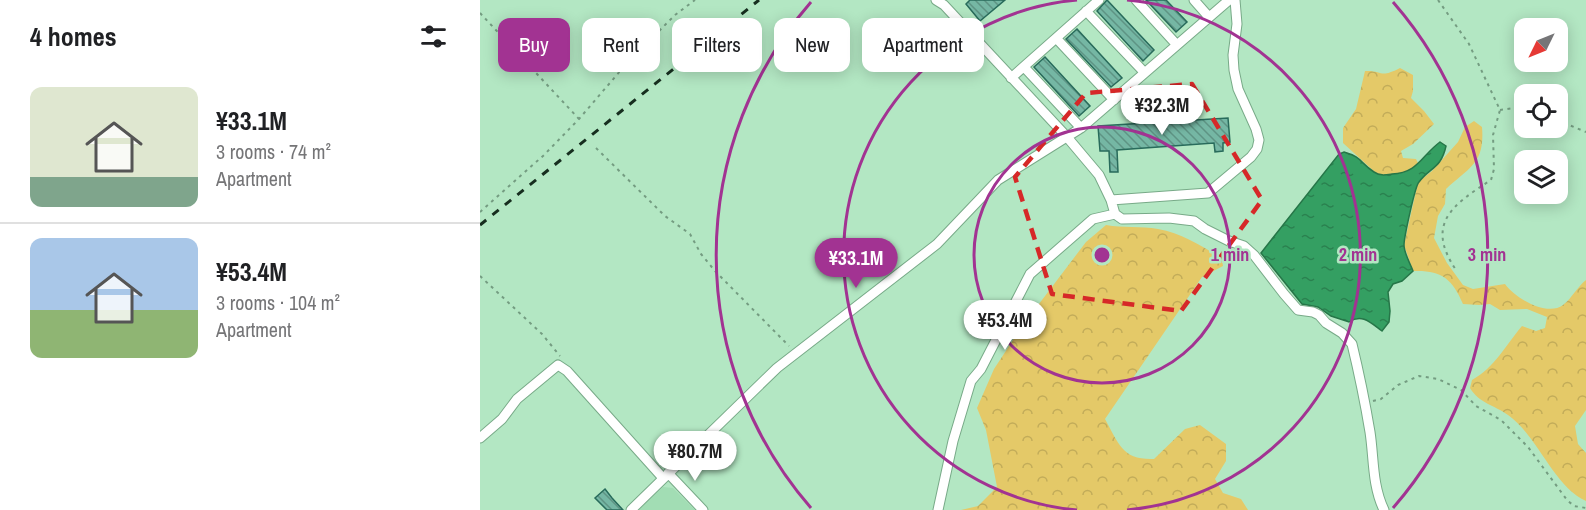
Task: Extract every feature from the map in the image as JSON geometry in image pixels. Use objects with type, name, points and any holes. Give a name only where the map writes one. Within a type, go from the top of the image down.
[{"type":"street","points":[[1011,78],[1098,0]]},
{"type":"street","points":[[1136,0],[1177,45]]},
{"type":"street","points":[[1194,0],[1209,17]]},
{"type":"street","points":[[630,510],[795,352],[937,244],[998,180],[1081,128],[1229,0]]},
{"type":"street","points":[[1111,200],[1208,194],[1251,157],[1257,149],[1259,140],[1256,129],[1238,89],[1234,70],[1233,55],[1237,24],[1235,0]]},
{"type":"street","points":[[943,2],[1099,175],[1111,200],[1114,214]]},
{"type":"street","points":[[1086,11],[1144,72]]},
{"type":"street","points":[[1056,38],[1114,100]]},
{"type":"street","points":[[1024,66],[1081,128]]},
{"type":"street","points":[[938,510],[953,441],[971,381],[981,369],[1030,274],[1093,219],[1114,214],[1122,219],[1169,218],[1194,221],[1205,230],[1229,242],[1244,246],[1254,255],[1298,310],[1319,315],[1347,338],[1352,344],[1364,400],[1377,495],[1383,510]]},
{"type":"street","points":[[480,438],[502,419],[517,399],[558,365],[567,371],[665,476],[703,510]]},
{"type":"path","points":[[480,212],[544,155],[579,119],[627,63],[675,15],[695,0]]},
{"type":"path","points":[[1438,0],[1469,44],[1500,110],[1493,135],[1494,169],[1491,180],[1454,208],[1444,223],[1441,236],[1456,270]]},
{"type":"path","points":[[480,13],[579,119]]},
{"type":"path","points":[[1500,110],[1514,108]]},
{"type":"path","points":[[1568,125],[1586,132]]},
{"type":"path","points":[[596,148],[664,216],[690,234],[701,254],[715,271],[795,352]]},
{"type":"path","points":[[480,276],[555,349],[560,356],[558,365]]},
{"type":"path","points":[[1364,400],[1381,399],[1404,382],[1419,376],[1430,376],[1461,390],[1476,405],[1501,420],[1528,447],[1567,500],[1574,506],[1586,508]]},
{"type":"highlighted area","points":[[1192,84],[1262,200],[1181,311],[1052,294],[1015,177],[1086,93]]},
{"type":"shaded area","points":[[663,487],[673,488],[695,510],[638,510]]},
{"type":"green space","points":[[1400,68],[1413,75],[1411,98],[1434,124],[1413,144],[1401,151],[1403,158],[1416,159],[1419,165],[1405,174],[1378,175],[1343,143],[1343,128],[1356,109],[1365,71],[1384,74]]},
{"type":"green space","points":[[1474,121],[1482,127],[1481,149],[1469,169],[1446,189],[1445,204],[1438,216],[1434,238],[1447,263],[1463,285],[1473,289],[1505,284],[1524,300],[1549,309],[1563,305],[1586,280],[1586,410],[1575,426],[1578,444],[1586,453],[1586,501],[1564,484],[1519,424],[1478,397],[1470,388],[1472,380],[1493,363],[1522,326],[1536,331],[1545,328],[1547,317],[1527,309],[1500,310],[1490,304],[1463,304],[1450,282],[1444,277],[1431,272],[1413,271],[1404,245],[1418,182],[1432,171],[1458,142],[1465,127]]},
{"type":"green space","points":[[1106,225],[1167,231],[1191,240],[1222,258],[1223,266],[1202,277],[1105,419],[1123,449],[1143,459],[1154,459],[1185,429],[1200,425],[1226,444],[1226,461],[1215,479],[1223,493],[1241,499],[1248,510],[961,510],[978,506],[997,487],[986,430],[977,408],[994,369],[1023,325],[1086,242]]},
{"type":"water","points":[[1440,142],[1446,146],[1444,154],[1438,164],[1419,182],[1404,240],[1406,255],[1413,271],[1402,281],[1393,284],[1388,292],[1389,322],[1382,331],[1366,320],[1358,318],[1349,322],[1331,316],[1318,307],[1302,304],[1261,253],[1339,154],[1344,152],[1350,154],[1376,173],[1387,175],[1408,171]]},
{"type":"building","points":[[970,0],[1005,0],[984,18],[978,18],[966,4]]},
{"type":"building","points":[[1107,0],[1154,50],[1143,61],[1097,11]]},
{"type":"building","points":[[1146,0],[1166,0],[1187,22],[1176,32]]},
{"type":"building","points":[[1077,29],[1122,78],[1111,87],[1066,39]]},
{"type":"building","points":[[1045,57],[1090,106],[1079,116],[1034,67]]},
{"type":"building","points":[[1228,118],[1230,142],[1223,143],[1223,151],[1215,152],[1214,143],[1117,150],[1118,172],[1110,172],[1109,151],[1100,151],[1098,126]]},
{"type":"building","points":[[605,489],[623,510],[607,510],[595,498]]},
{"type":"railway","points":[[480,225],[759,0]]}]
